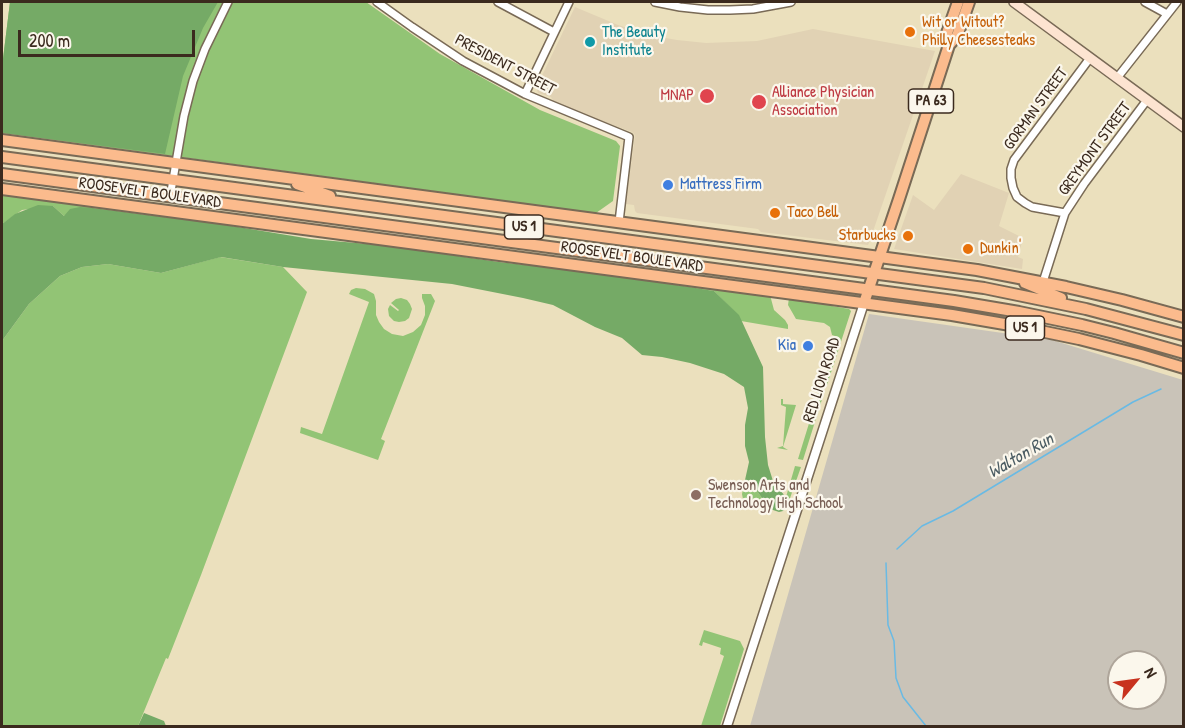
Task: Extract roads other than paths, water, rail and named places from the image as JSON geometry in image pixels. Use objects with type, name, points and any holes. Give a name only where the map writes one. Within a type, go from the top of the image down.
[{"type":"main road","name":"RED LION ROAD","points":[[949,45],[947,33],[958,2]]},
{"type":"main road","name":"RED LION ROAD","points":[[864,303],[949,45],[957,36],[969,2]]},
{"type":"main road","points":[[1014,2],[1147,100],[1181,122]]},
{"type":"main road","name":"ROOSEVELT BOULEVARD","points":[[2,140],[1005,275],[1122,300],[1184,317]]},
{"type":"main road","name":"ROOSEVELT BOULEVARD","points":[[2,157],[984,288],[1086,309],[1184,335]]},
{"type":"main road","name":"ROOSEVELT BOULEVARD","points":[[2,174],[986,306],[1082,325],[1184,353]]},
{"type":"main road","points":[[276,177],[351,204]]},
{"type":"main road","name":"ROOSEVELT BOULEVARD","points":[[2,189],[952,315],[1016,326],[1110,347],[1184,368]]},
{"type":"main road","points":[[404,242],[463,236]]},
{"type":"main road","points":[[642,259],[702,282]]},
{"type":"main road","points":[[1005,275],[1086,309]]},
{"type":"main road","points":[[1016,326],[1082,325]]},
{"type":"street","points":[[170,197],[184,116],[193,81],[212,33],[228,2]]},
{"type":"street","name":"PRESIDENT STREET","points":[[377,2],[464,62],[525,94],[629,137],[619,222]]},
{"type":"street","points":[[498,2],[554,32]]},
{"type":"street","points":[[525,94],[569,2]]},
{"type":"street","points":[[655,2],[680,7],[719,10],[753,9],[791,2]]},
{"type":"street","points":[[1145,2],[1167,14]]},
{"type":"street","name":"GREYMONT STREET","points":[[1117,78],[1177,2]]},
{"type":"street","name":"GORMAN STREET","points":[[1065,213],[1032,207],[1017,197],[1013,188],[1011,169],[1014,160],[1090,58]]},
{"type":"street","name":"GREYMONT STREET","points":[[1043,282],[1065,213],[1147,100]]},
{"type":"street","name":"RED LION ROAD","points":[[727,726],[864,303]]},
{"type":"waterway","name":"Walton Run","points":[[897,549],[922,526],[953,511],[1133,402],[1161,389]]},
{"type":"waterway","name":"Walton Run","points":[[886,563],[888,625],[894,641],[896,678],[903,697],[926,726]]},
{"type":"place","name":"Wit or Witout? Philly Cheesesteaks","points":[[910,32]]},
{"type":"place","name":"The Beauty Institute","points":[[590,42]]},
{"type":"place","name":"MNAP","points":[[707,96]]},
{"type":"place","name":"Alliance Physician Association","points":[[759,102]]},
{"type":"place","name":"Mattress Firm","points":[[668,185]]},
{"type":"place","name":"Taco Bell","points":[[775,213]]},
{"type":"place","name":"Starbucks","points":[[908,236]]},
{"type":"place","name":"Dunkin'","points":[[968,249]]},
{"type":"place","name":"Kia","points":[[808,346]]},
{"type":"place","name":"Swenson Arts and Technology High School","points":[[696,495]]}]
